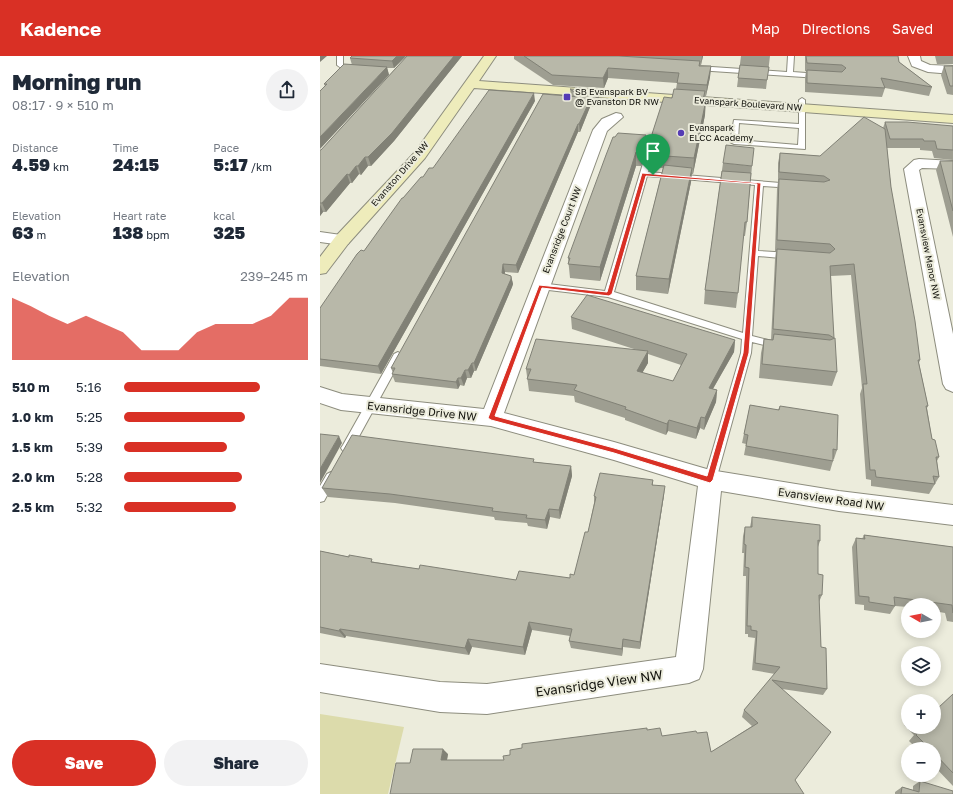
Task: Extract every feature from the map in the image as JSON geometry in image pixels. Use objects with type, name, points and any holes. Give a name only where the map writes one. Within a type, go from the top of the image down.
[{"type":"street","name":"Evanston Drive NW","points":[[320,269],[342,240],[420,155],[490,56]]},
{"type":"street","points":[[914,56],[916,63],[928,68],[953,70]]},
{"type":"street","name":"Evanspark Boulevard NW","points":[[473,80],[544,93],[953,110]]},
{"type":"street","name":"Evanspark Boulevard NW","points":[[473,80],[802,104],[953,119]]},
{"type":"street","name":"Evansridge Court NW","points":[[491,418],[600,130],[607,122],[616,116]]},
{"type":"street","name":"Evansview Manor NW","points":[[953,165],[919,163],[911,169],[953,384]]},
{"type":"street","points":[[320,237],[342,240]]},
{"type":"street","name":"Evansridge Drive NW","points":[[320,395],[341,402],[491,418],[614,450],[710,480]]},
{"type":"street","name":"Evansridge Drive NW","points":[[320,406],[341,402]]},
{"type":"street","name":"Evansview Road NW","points":[[710,480],[839,501],[953,515]]},
{"type":"street","name":"Evansridge View NW","points":[[320,678],[440,697],[487,699],[689,670],[710,480]]},
{"type":"lane","points":[[340,56],[340,65],[347,69],[362,70]]},
{"type":"lane","points":[[790,74],[791,56]]},
{"type":"lane","points":[[690,67],[826,76]]},
{"type":"lane","points":[[801,126],[736,121],[734,142],[802,147],[802,104]]},
{"type":"lane","points":[[609,294],[650,152]]},
{"type":"lane","points":[[644,174],[799,187]]},
{"type":"lane","points":[[710,480],[746,353],[759,183]]},
{"type":"lane","points":[[754,252],[804,257]]},
{"type":"lane","points":[[540,286],[609,294],[768,344],[790,346]]},
{"type":"lane","points":[[343,456],[403,346]]},
{"type":"lane","points":[[320,497],[335,470]]},
{"type":"green space","points":[[320,714],[404,727],[388,794],[320,794]]},
{"type":"building","points":[[352,56],[397,56],[392,61],[350,58]]},
{"type":"building","points":[[407,56],[454,56],[392,133],[368,157],[365,157],[349,175],[347,174],[322,203],[320,203],[320,150]]},
{"type":"building","points":[[524,56],[619,56],[700,61],[699,66],[711,66],[707,85],[677,83],[679,73],[608,68],[603,78],[552,75]]},
{"type":"building","points":[[806,56],[898,56],[899,62],[932,87],[881,78],[885,88],[807,83],[807,70],[842,72],[846,68],[842,65],[807,63]]},
{"type":"building","points":[[344,64],[387,67],[320,137],[320,91],[327,84],[324,84]]},
{"type":"building","points":[[740,65],[769,67],[767,80],[738,78]]},
{"type":"building","points":[[944,66],[953,66],[953,86],[950,86]]},
{"type":"building","points":[[570,89],[599,91],[595,100],[590,100],[578,124],[516,265],[503,264],[502,273],[511,276],[511,279],[474,363],[472,363],[468,370],[465,370],[461,378],[458,378],[456,382],[392,374],[395,368],[391,368],[543,94],[581,97]]},
{"type":"building","points":[[674,89],[705,91],[703,100],[706,100],[694,158],[666,156],[667,152],[651,151],[656,137],[652,134],[664,97],[672,98]]},
{"type":"building","points":[[489,90],[534,93],[378,366],[320,359],[320,308],[357,254],[361,250],[364,251],[402,198],[421,177],[423,177],[429,168],[433,168]]},
{"type":"building","points":[[864,117],[885,129],[891,187],[915,321],[920,360],[918,360],[928,406],[926,406],[932,439],[935,440],[939,457],[936,457],[939,477],[933,476],[935,484],[876,477],[875,470],[870,470],[863,384],[867,384],[854,264],[830,266],[834,338],[829,335],[773,329],[777,249],[830,253],[835,249],[830,244],[777,240],[779,179],[824,182],[830,180],[824,176],[779,172],[780,153],[820,156]]},
{"type":"building","points":[[885,122],[907,122],[953,126],[953,150],[937,149],[935,141],[924,141],[923,139],[890,139]]},
{"type":"building","points":[[618,133],[646,135],[641,153],[636,152],[600,267],[568,264],[570,258],[568,258],[606,155],[613,137],[615,137]]},
{"type":"building","points":[[726,145],[754,148],[752,166],[723,163]]},
{"type":"building","points":[[940,161],[953,161],[953,211]]},
{"type":"building","points":[[664,165],[692,168],[669,279],[636,276]]},
{"type":"building","points":[[722,171],[751,173],[747,222],[745,222],[738,293],[705,290]]},
{"type":"building","points":[[587,295],[735,340],[709,388],[717,390],[705,418],[701,417],[697,428],[669,420],[667,424],[625,409],[626,407],[574,390],[577,385],[527,379],[531,369],[526,369],[536,339],[648,351],[637,371],[673,381],[687,354],[571,317]]},
{"type":"building","points":[[774,334],[830,340],[835,338],[837,372],[762,364],[764,339],[773,340]]},
{"type":"building","points":[[750,405],[779,410],[780,406],[838,415],[837,450],[833,449],[833,461],[746,446],[748,435],[744,434]]},
{"type":"building","points":[[320,434],[339,436],[320,469]]},
{"type":"building","points":[[352,435],[534,459],[533,462],[571,466],[559,510],[549,509],[545,520],[526,518],[527,515],[492,511],[493,508],[390,494],[322,488]]},
{"type":"building","points":[[600,473],[653,480],[652,485],[665,486],[640,642],[623,639],[622,649],[569,641],[572,629],[529,622],[523,647],[468,639],[465,648],[340,629],[339,631],[320,627],[320,551],[349,557],[349,555],[372,559],[371,562],[419,569],[420,565],[516,580],[519,571],[570,578],[570,574],[574,575],[585,532],[588,532],[596,497],[594,496]]},
{"type":"building","points":[[752,517],[820,525],[820,541],[818,540],[818,574],[823,575],[822,595],[819,595],[821,647],[826,648],[827,689],[772,680],[831,732],[795,780],[804,794],[390,794],[396,763],[410,763],[413,749],[443,749],[441,760],[504,760],[503,756],[510,755],[510,750],[522,748],[522,744],[647,728],[647,730],[660,728],[662,736],[696,731],[697,733],[707,732],[711,752],[758,723],[744,710],[780,667],[755,663],[757,631],[751,630],[751,626],[747,626],[749,568],[745,567],[746,545],[744,544],[745,527],[752,527]]},
{"type":"building","points":[[864,535],[953,547],[953,613],[952,605],[941,603],[941,598],[894,597],[895,606],[869,602],[869,597],[859,596],[856,538],[865,539]]},
{"type":"building","points":[[953,694],[953,773],[941,760],[941,742],[923,742],[916,735],[941,734],[941,705]]},
{"type":"building","points":[[920,782],[923,782],[953,791],[953,794],[901,794],[902,787],[919,792]]},
{"type":"place","name":"SB Evanspark BV @ Evanston DR NW","points":[[567,97]]},
{"type":"place","name":"Evanspark ELCC Academy","points":[[681,133]]},
{"type":"route","points":[[644,174],[653,175],[759,183],[746,353],[710,480],[614,450],[491,418],[540,286],[609,294],[644,174]]}]
